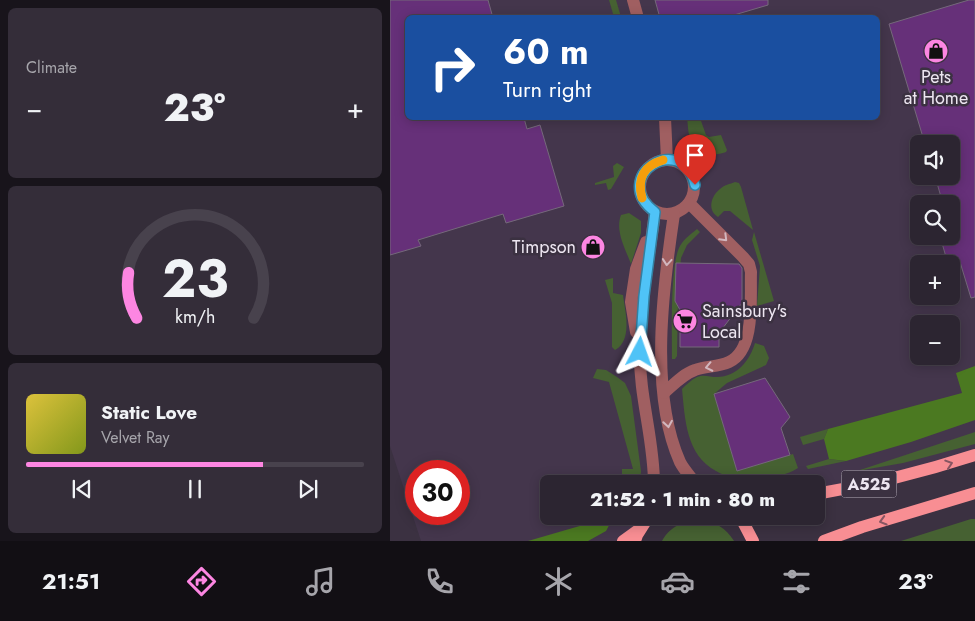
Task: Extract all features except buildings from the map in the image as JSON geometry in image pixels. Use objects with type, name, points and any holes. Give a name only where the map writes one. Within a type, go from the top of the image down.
[{"type":"main road","name":"A525","points":[[825,492],[922,472],[975,456]]},
{"type":"main road","name":"A525","points":[[824,541],[862,527],[975,493]]},
{"type":"main road","points":[[622,541],[640,525]]},
{"type":"main road","points":[[635,541],[644,525]]},
{"type":"main road","points":[[745,525],[753,541]]},
{"type":"street","points":[[632,0],[637,15]]},
{"type":"street","points":[[665,120],[667,160]]},
{"type":"street","points":[[667,160],[681,163],[692,176],[695,185],[690,203],[683,210],[674,214],[655,212],[647,206],[642,198],[639,186],[641,177],[646,169],[654,163],[667,160]]},
{"type":"street","points":[[664,394],[682,377],[694,370],[720,365],[736,357],[742,349],[749,328],[749,264],[690,203]]},
{"type":"street","points":[[653,475],[652,453],[641,383],[640,352],[644,296],[655,212]]},
{"type":"street","points":[[674,214],[663,313],[661,354],[669,430],[681,464],[689,475]]},
{"type":"shaded area","points":[[390,0],[975,0],[975,453],[922,472],[825,487],[825,475],[540,475],[540,525],[644,525],[627,541],[421,541],[416,525],[470,525],[470,460],[405,460],[405,492],[390,446]]},
{"type":"green space","points":[[609,0],[616,0],[620,15],[613,15]]},
{"type":"green space","points":[[687,120],[701,120],[706,135],[709,137],[721,135],[727,150],[726,152],[716,154],[706,154],[697,150],[691,142]]},
{"type":"green space","points":[[617,163],[624,167],[611,189],[608,190],[606,183],[595,185],[595,183],[614,177],[613,166]]},
{"type":"green space","points":[[735,182],[739,183],[741,187],[753,230],[730,211],[724,211],[718,217],[712,211],[714,195],[723,186]]},
{"type":"green space","points":[[629,213],[641,221],[641,233],[631,264],[619,227],[621,215]]},
{"type":"green space","points":[[697,229],[700,232],[687,245],[681,258],[677,356],[675,359],[672,359],[672,300],[677,255],[682,243]]},
{"type":"green space","points":[[754,232],[774,301],[757,306],[760,266],[752,240]]},
{"type":"green space","points":[[613,278],[613,293],[623,295],[626,317],[624,339],[615,350],[612,347],[612,303],[605,280]]},
{"type":"green space","points":[[755,343],[764,346],[769,358],[766,365],[727,383],[714,394],[737,471],[793,454],[798,468],[781,475],[725,475],[706,464],[698,456],[693,446],[686,424],[682,389],[697,377],[717,377],[731,374],[742,366]]},
{"type":"green space","points":[[975,366],[975,420],[911,442],[846,461],[829,459],[824,439],[828,429],[962,393],[956,373]]},
{"type":"green space","points":[[597,369],[606,370],[625,383],[631,396],[641,475],[622,475],[622,469],[633,469],[609,382],[593,378]]},
{"type":"green space","points":[[828,429],[824,439],[803,445],[800,437]]},
{"type":"green space","points":[[975,432],[975,444],[903,463],[857,471]]},
{"type":"green space","points":[[829,459],[846,461],[808,469],[806,466]]},
{"type":"green space","points":[[975,519],[975,541],[901,541]]},
{"type":"green space","points":[[583,525],[609,525],[606,531],[588,541],[528,541]]},
{"type":"green space","points":[[678,525],[718,525],[727,532],[734,541],[662,541]]},
{"type":"slow traffic","points":[[642,198],[639,186],[641,177],[646,169],[654,163],[663,160]]},
{"type":"place","name":"Pets at Home","points":[[936,51]]},
{"type":"place","name":"Timpson","points":[[593,247]]},
{"type":"place","name":"Sainsbury's Local","points":[[685,321]]},
{"type":"route","points":[[640,352],[644,296],[655,212],[647,206],[642,198],[639,186],[641,177],[646,169],[654,163],[672,160],[681,163],[687,168],[695,185]]}]
